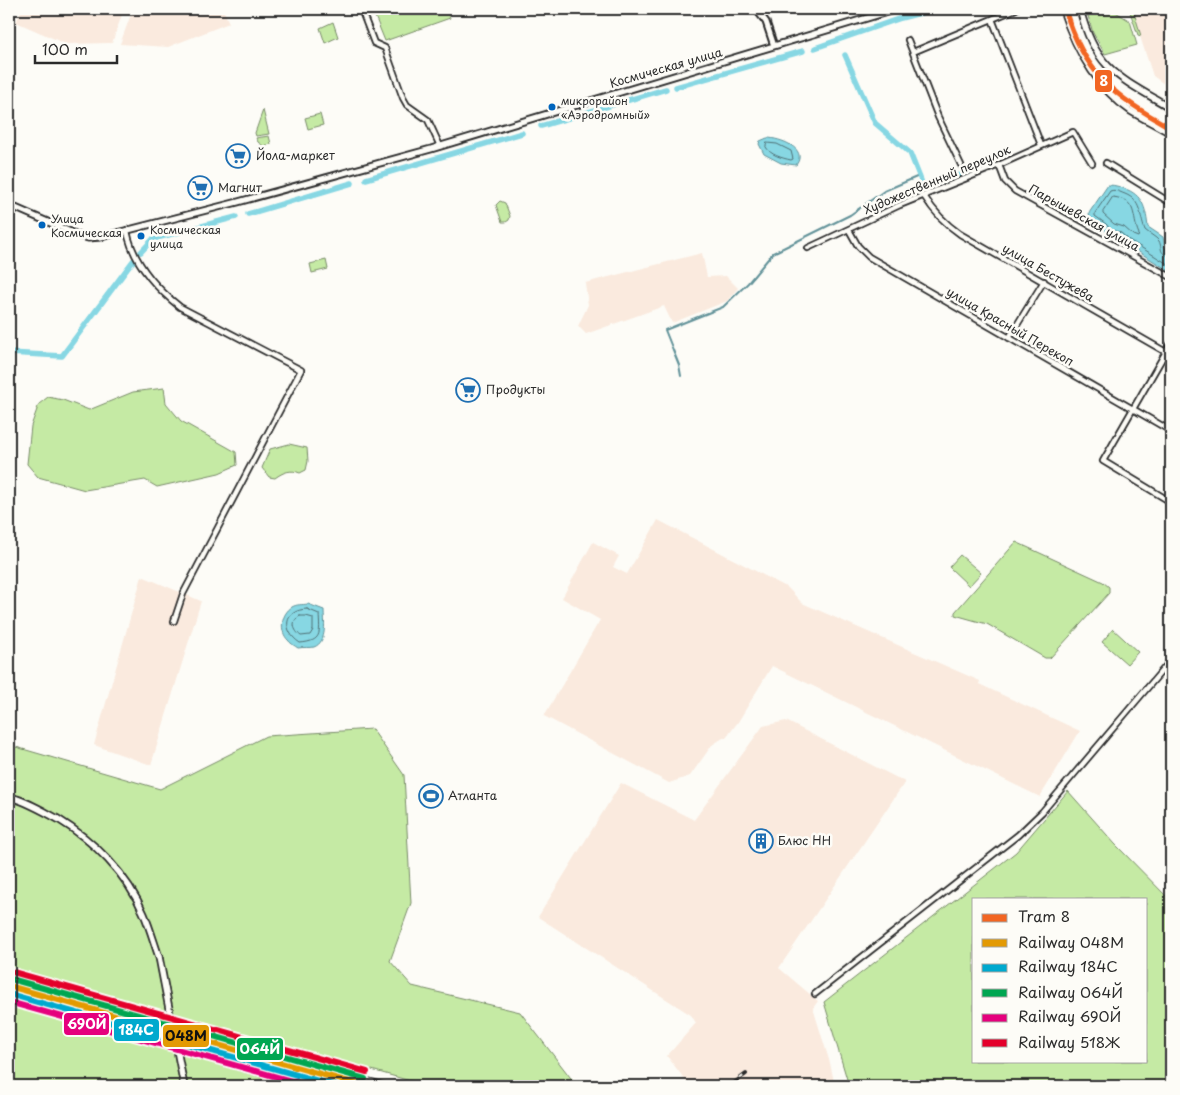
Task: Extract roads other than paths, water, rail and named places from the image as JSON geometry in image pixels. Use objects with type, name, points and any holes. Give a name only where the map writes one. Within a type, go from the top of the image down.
[{"type":"main road","points":[[1080,9],[1089,39],[1109,68],[1130,84],[1171,108]]},
{"type":"main road","points":[[9,797],[48,813],[78,831],[113,865],[126,881],[144,913],[159,957],[184,1086]]},
{"type":"street","points":[[361,9],[374,43],[385,48],[407,105],[428,120],[440,146]]},
{"type":"street","points":[[756,9],[766,22],[774,46]]},
{"type":"street","name":"Космическая улица","points":[[9,205],[80,236],[93,238],[127,231],[440,146],[897,9]]},
{"type":"street","points":[[913,52],[1016,9]]},
{"type":"street","points":[[1062,9],[1070,35],[1080,55],[1096,78],[1130,110],[1171,134]]},
{"type":"street","points":[[992,19],[1041,145]]},
{"type":"street","name":"Художественный переулок","points":[[908,40],[938,117],[961,165]]},
{"type":"street","name":"Художественный переулок","points":[[808,248],[1074,132],[1092,163]]},
{"type":"street","points":[[1106,163],[1171,203]]},
{"type":"street","name":"Парышевская улица","points":[[998,165],[1005,181],[1015,191],[1171,277]]},
{"type":"street","name":"улица Бестужева","points":[[924,196],[931,208],[944,223],[960,234],[1171,356]]},
{"type":"street","name":"улица Красный Перекоп","points":[[849,230],[858,246],[869,258],[1171,431]]},
{"type":"street","points":[[127,231],[133,249],[144,269],[167,296],[180,307],[301,370],[183,594],[174,621]]},
{"type":"street","points":[[1009,338],[1044,281]]},
{"type":"street","points":[[1171,343],[1103,461],[1171,502]]},
{"type":"street","points":[[815,994],[1018,835],[1042,812],[1171,660]]},
{"type":"water","points":[[767,138],[785,142],[796,149],[799,159],[796,165],[781,163],[764,154],[759,144],[760,141]]},
{"type":"water","points":[[1108,185],[1128,190],[1138,196],[1145,210],[1148,227],[1163,237],[1165,248],[1171,253],[1171,272],[1118,237],[1107,233],[1103,227],[1090,218],[1089,213]]},
{"type":"water","points":[[308,604],[324,610],[325,625],[323,636],[321,641],[314,647],[298,648],[285,636],[282,623],[285,614],[292,607]]},
{"type":"water","points":[[1171,862],[1171,918],[1168,915]]},
{"type":"waterway","points":[[815,48],[901,18],[936,9]]},
{"type":"waterway","points":[[676,87],[803,51]]},
{"type":"waterway","points":[[845,55],[875,123],[910,153],[924,188],[992,163]]},
{"type":"waterway","points":[[541,126],[666,89]]},
{"type":"waterway","points":[[366,179],[522,133]]},
{"type":"waterway","points":[[681,376],[679,365],[665,330],[723,307],[748,283],[773,253],[850,215],[884,191],[919,176]]},
{"type":"waterway","points":[[248,214],[352,183]]},
{"type":"waterway","points":[[141,252],[153,239],[236,217]]},
{"type":"waterway","points":[[9,353],[62,356],[133,261]]},
{"type":"railway","points":[[9,978],[393,1086]]},
{"type":"railway","points":[[9,996],[329,1086]]},
{"type":"railway","points":[[730,1086],[746,1074]]},
{"type":"tram line","name":"8","points":[[1065,9],[1082,51],[1104,81],[1133,105],[1171,128]]},
{"type":"rail line","name":"518Ж","points":[[13,972],[367,1072]]},
{"type":"rail line","name":"064Й","points":[[11,979],[365,1079]]},
{"type":"rail line","name":"048М","points":[[9,986],[363,1086]]},
{"type":"rail line","name":"184С","points":[[9,994],[336,1086]]},
{"type":"rail line","name":"690Й","points":[[9,1002],[309,1086]]},
{"type":"place","name":"микрорайон «Аэродромный»","points":[[552,107]]},
{"type":"place","name":"Йола-маркет","points":[[238,156]]},
{"type":"place","name":"Магнит","points":[[200,188]]},
{"type":"place","name":"Улица Космическая","points":[[42,225]]},
{"type":"place","name":"Космическая улица","points":[[141,236]]},
{"type":"place","name":"Продукты","points":[[468,390]]},
{"type":"place","name":"Атланта","points":[[431,796]]},
{"type":"place","name":"Блюс НН","points":[[761,841]]}]
